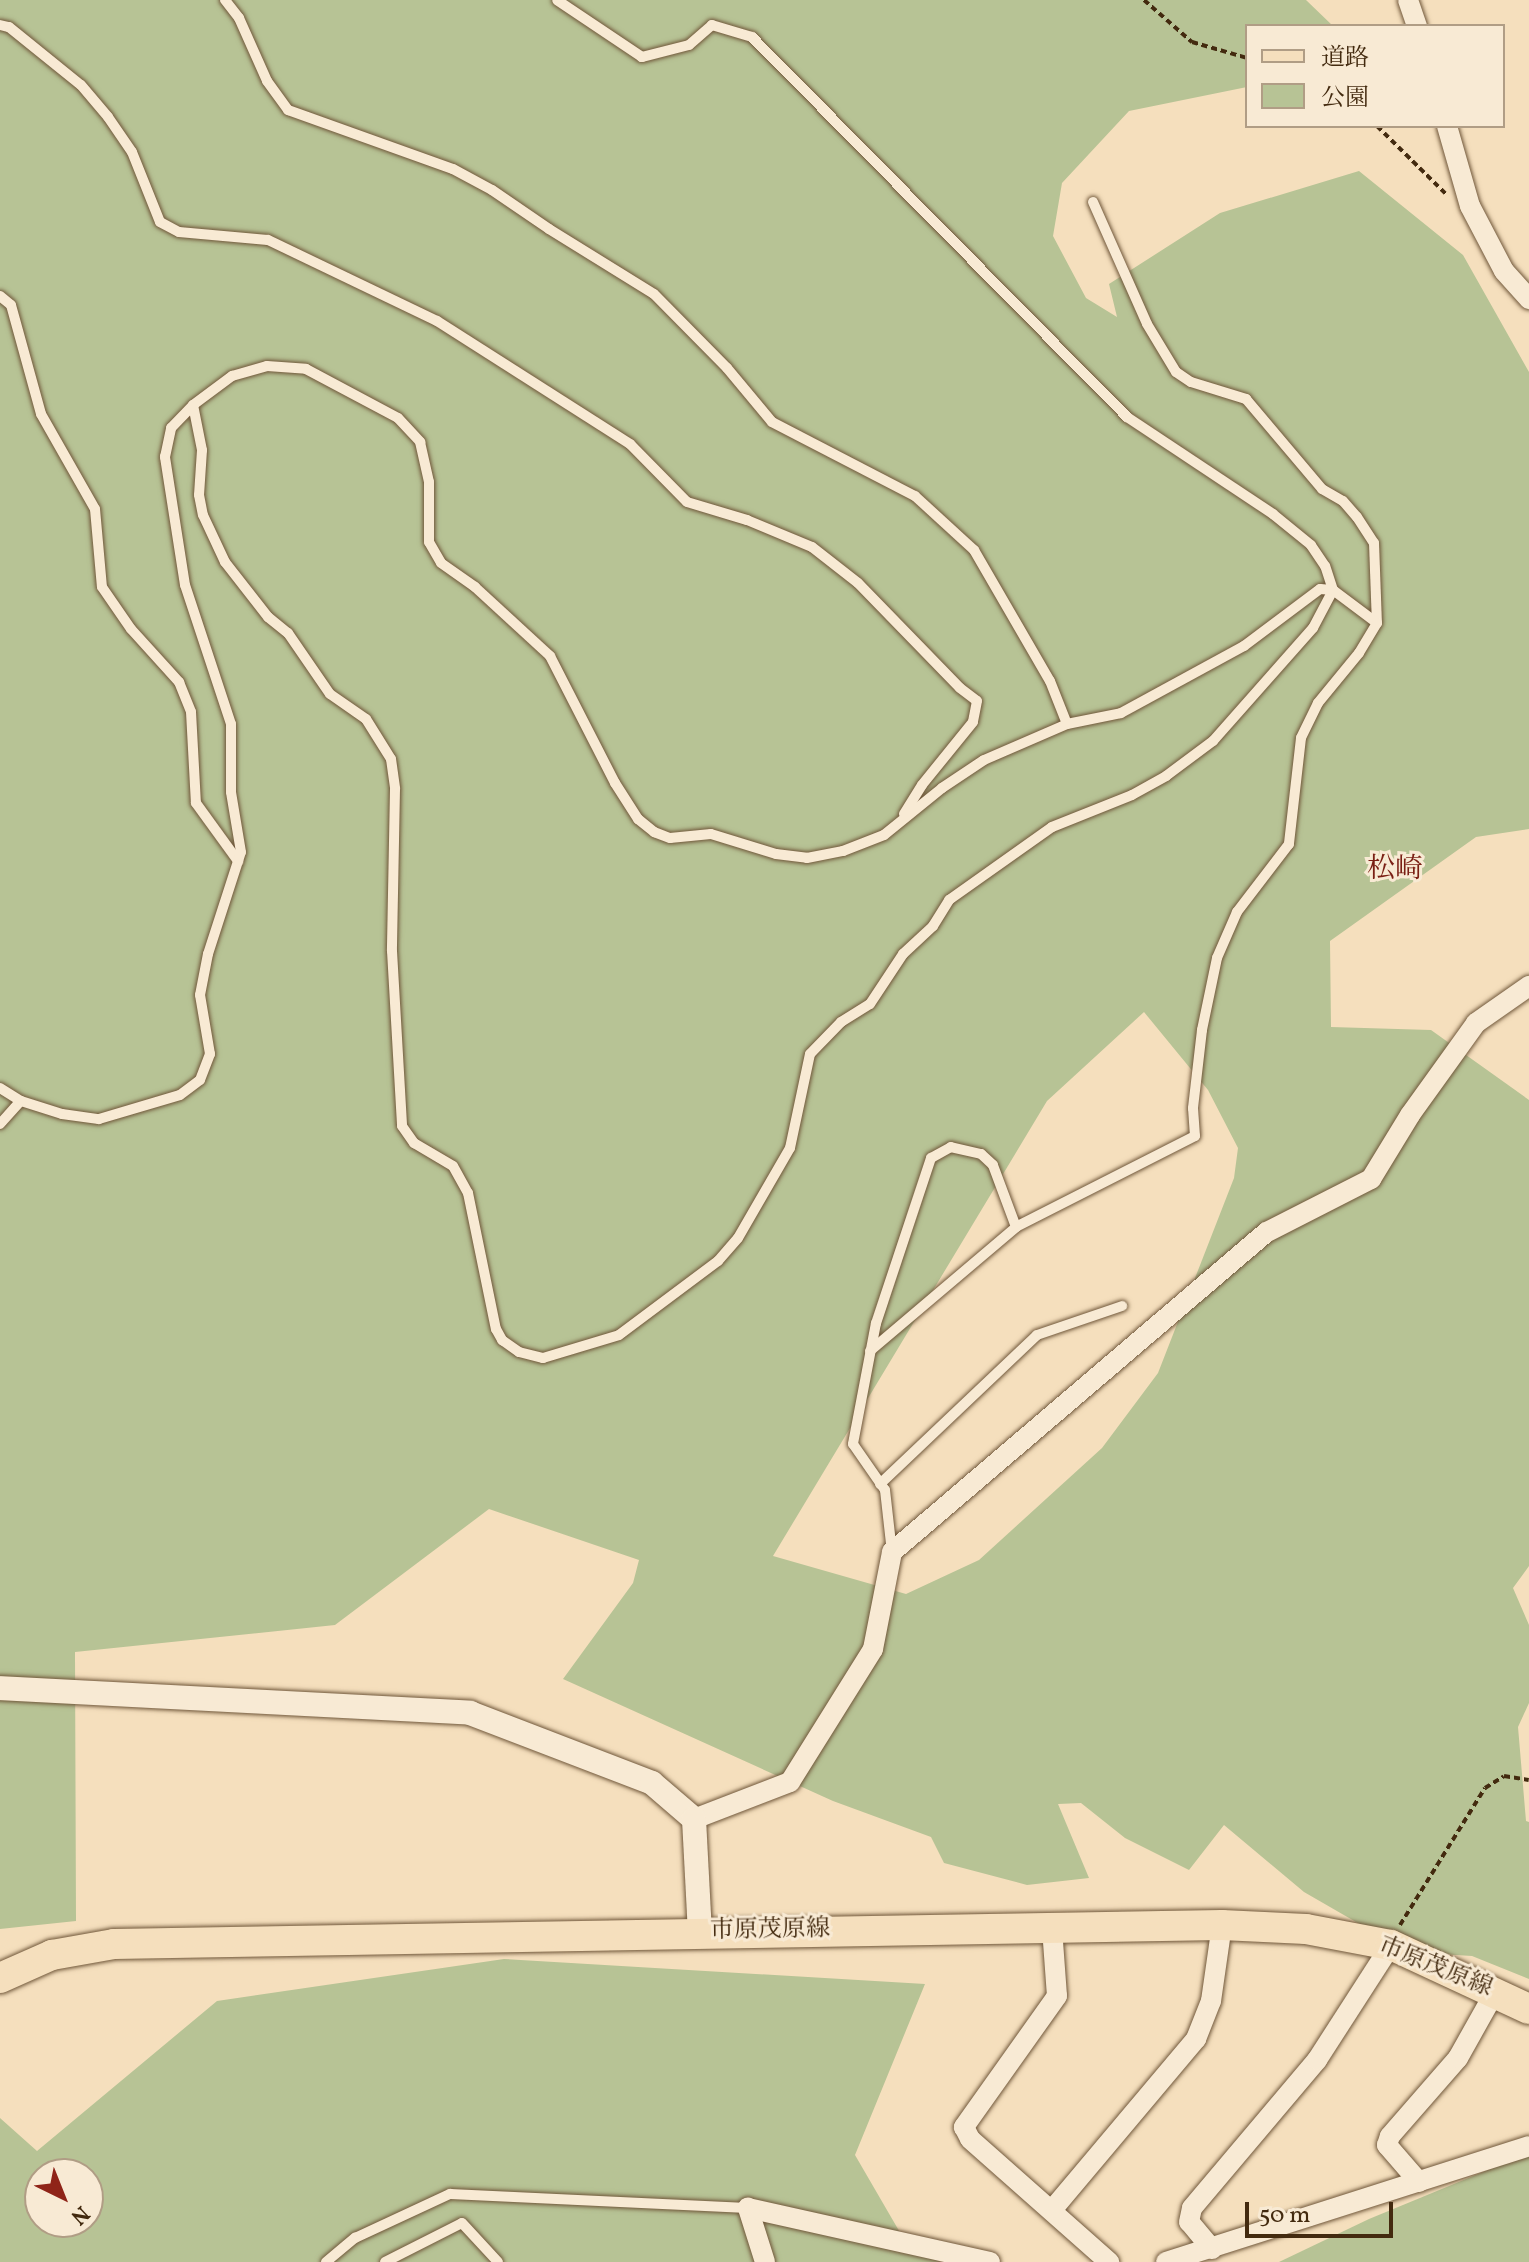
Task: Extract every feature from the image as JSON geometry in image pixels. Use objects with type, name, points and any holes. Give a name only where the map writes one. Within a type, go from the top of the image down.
[{"type":"main road","name":"市原茂原線","points":[[0,1978],[52,1955],[114,1944],[1222,1925],[1306,1929],[1391,1945],[1529,2009]]},
{"type":"street","points":[[1408,0],[1416,24]]},
{"type":"street","points":[[1448,128],[1470,206],[1504,271],[1529,299]]},
{"type":"street","points":[[694,1819],[790,1782],[873,1649],[892,1552],[1267,1232],[1371,1179],[1410,1115],[1476,1023],[1529,986]]},
{"type":"street","points":[[0,1688],[470,1713],[652,1783],[694,1819],[700,1932]]},
{"type":"street","points":[[1052,2210],[1196,2039],[1211,2001],[1222,1925]]},
{"type":"street","points":[[1052,1928],[1057,1996],[964,2127],[970,2139],[1109,2262]]},
{"type":"street","points":[[1212,2249],[1189,2222],[1192,2208],[1317,2060],[1391,1945]]},
{"type":"street","points":[[1419,2182],[1387,2145],[1390,2136],[1458,2058],[1495,1992]]},
{"type":"street","points":[[1166,2262],[1529,2146]]},
{"type":"street","points":[[748,2208],[765,2262]]},
{"type":"street","points":[[748,2208],[990,2262]]},
{"type":"lane","points":[[225,0],[233,10],[267,81],[288,110],[453,169],[492,190],[654,294],[727,368],[772,422],[915,496],[974,550],[1050,681],[1067,724]]},
{"type":"lane","points":[[233,10],[243,0]]},
{"type":"lane","points":[[193,405],[202,450],[199,495],[203,515],[225,562],[268,617],[288,633],[330,694],[366,719],[391,759],[395,789],[392,951],[402,1126],[414,1143],[453,1166],[468,1193],[496,1329],[502,1340],[519,1352],[543,1358],[619,1335],[718,1261],[738,1238],[790,1148],[810,1054],[816,1044],[870,1004],[903,954],[933,926],[949,900],[1052,827],[1132,795],[1166,776],[1213,741],[1313,628],[1333,590],[1325,566],[1311,545],[1273,514],[1127,417],[752,37],[712,25],[689,45],[642,57],[557,0]]},
{"type":"lane","points":[[0,25],[9,27],[81,85],[108,117],[132,152],[160,222],[179,232],[268,240],[437,321],[630,444],[687,502],[747,520],[812,547],[858,583],[960,688],[977,701],[973,722],[922,785],[899,822]]},
{"type":"lane","points":[[870,1351],[1016,1227],[1195,1136],[1194,1092],[1217,958],[1237,912],[1289,844],[1301,738],[1318,703],[1359,653],[1377,623],[1374,543],[1357,517],[1312,479],[1246,399],[1191,382],[1176,372],[1147,324],[1093,202]]},
{"type":"lane","points":[[0,296],[11,305],[41,414],[95,509],[102,587],[131,629],[179,682],[191,712],[196,803],[238,861]]},
{"type":"lane","points":[[0,1088],[21,1101],[62,1114],[99,1119],[180,1095],[200,1080],[210,1054],[200,995],[208,954],[241,852],[231,792],[231,724],[185,585],[165,457],[171,428],[193,405],[232,376],[267,366],[306,369],[398,418],[420,442],[429,482],[429,542],[441,563],[475,587],[550,656],[615,783],[638,819],[654,832],[670,838],[711,834],[776,854],[807,858],[843,851],[884,835],[984,760],[1067,724],[1121,713],[1244,646],[1320,589],[1333,590],[1377,623]]},
{"type":"lane","points":[[0,1124],[21,1101]]},
{"type":"lane","points":[[892,1552],[885,1490],[853,1444],[876,1323],[931,1158],[951,1147],[981,1154],[993,1165],[1016,1227]]},
{"type":"lane","points":[[880,1484],[1037,1335],[1122,1306]]},
{"type":"lane","points":[[326,2262],[355,2238],[450,2194],[748,2208]]},
{"type":"lane","points":[[385,2262],[462,2223],[498,2262]]},
{"type":"path","points":[[1144,0],[1192,42],[1245,57]]},
{"type":"path","points":[[1379,128],[1439,190],[1470,206]]},
{"type":"path","points":[[1391,1945],[1485,1788],[1504,1776],[1529,1780]]},
{"type":"green space","points":[[0,0],[1306,0],[1331,24],[1245,24],[1245,87],[1129,111],[1062,183],[1053,236],[1086,298],[1117,317],[1109,284],[1220,213],[1359,171],[1463,255],[1529,372],[1529,829],[1476,837],[1330,941],[1331,1027],[1431,1030],[1529,1100],[1529,1566],[1513,1588],[1529,1625],[1529,1703],[1518,1727],[1526,1821],[1529,1822],[1529,1979],[1472,1956],[1408,1952],[1304,1892],[1224,1825],[1189,1870],[1125,1838],[1081,1803],[1058,1804],[1089,1878],[1027,1885],[944,1863],[931,1837],[833,1801],[563,1679],[633,1583],[639,1560],[489,1509],[335,1625],[75,1652],[76,1921],[0,1929]],"holes":[[[1144,1012],[1208,1090],[1238,1148],[1234,1178],[1158,1373],[1102,1448],[979,1560],[906,1594],[773,1556],[1047,1101]]]},
{"type":"green space","points":[[504,1959],[925,1984],[855,2155],[909,2248],[941,2262],[0,2262],[0,2118],[37,2151],[217,2001]]},
{"type":"green space","points":[[1529,2153],[1529,2262],[1279,2262],[1369,2219]]},
{"type":"district","name":"松崎","points":[[1395,870]]}]
